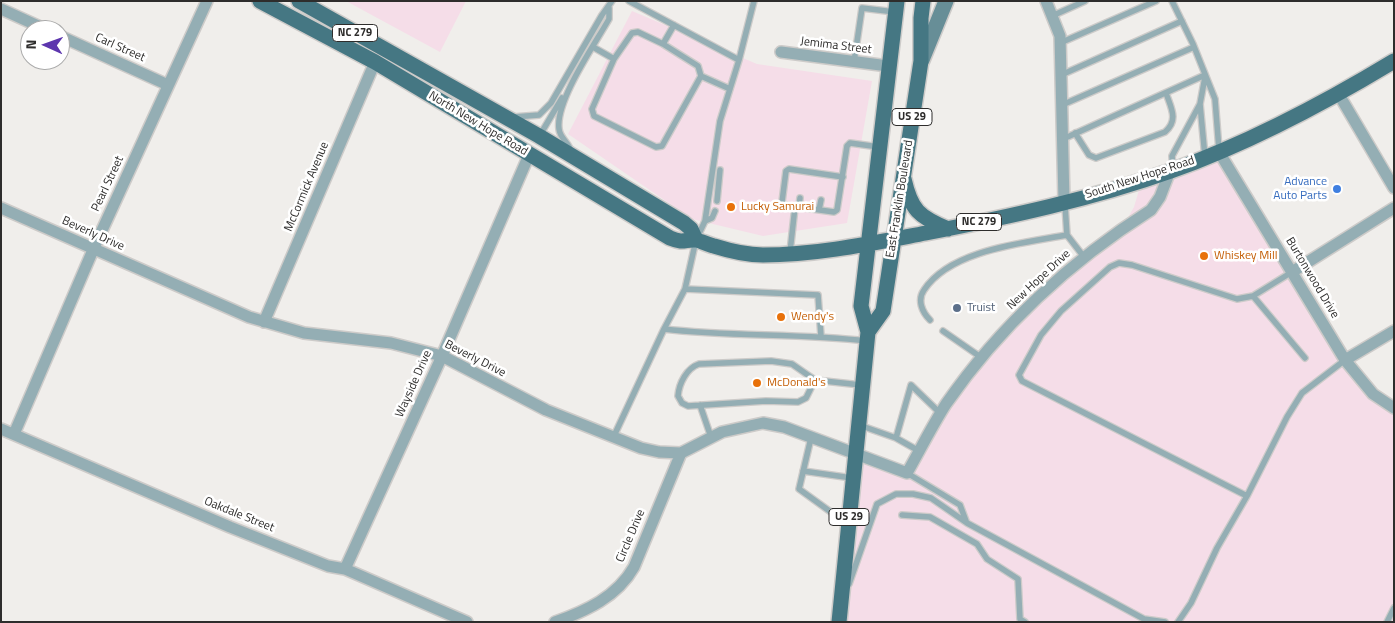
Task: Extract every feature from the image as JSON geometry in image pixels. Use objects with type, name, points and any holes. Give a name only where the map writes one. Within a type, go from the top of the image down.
[{"type":"main road","name":"North New Hope Road","points":[[260,1],[375,62],[670,238],[685,242],[696,240],[728,251],[750,254],[790,253],[868,244]]},
{"type":"main road","name":"North New Hope Road","points":[[299,1],[539,136],[688,226],[696,240]]},
{"type":"main road","name":"East Franklin Boulevard","points":[[867,336],[882,311],[922,61],[921,18],[923,1]]},
{"type":"main road","points":[[922,61],[946,1]]},
{"type":"main road","name":"East Franklin Boulevard","points":[[839,616],[867,336],[861,306],[896,6]]},
{"type":"main road","name":"South New Hope Road","points":[[868,244],[948,228],[1064,201],[1172,171],[1212,155],[1338,93],[1394,61]]},
{"type":"main road","points":[[498,136],[509,134],[527,139],[539,136]]},
{"type":"main road","points":[[903,174],[912,205],[928,221],[948,228]]},
{"type":"street","name":"Pearl Street","points":[[14,434],[93,250],[207,1]]},
{"type":"street","points":[[1046,1],[1060,36],[1064,201]]},
{"type":"street","points":[[1,9],[25,20]]},
{"type":"street","name":"Carl Street","points":[[70,41],[168,85]]},
{"type":"street","name":"Jemima Street","points":[[781,52],[888,66]]},
{"type":"street","name":"McCormick Avenue","points":[[264,322],[375,62]]},
{"type":"street","points":[[1338,93],[1394,188]]},
{"type":"street","name":"Wayside Drive","points":[[345,569],[442,356],[528,155]]},
{"type":"street","name":"Burtonwood Drive","points":[[1212,155],[1292,272],[1345,360],[1373,394],[1394,408]]},
{"type":"street","name":"New Hope Drive","points":[[907,473],[940,414],[982,358],[1036,299],[1084,257],[1152,210],[1160,198],[1172,171]]},
{"type":"street","name":"Beverly Drive","points":[[1,208],[93,250],[264,322],[304,333],[391,343],[442,356],[546,410],[613,439],[659,452],[681,453]]},
{"type":"street","points":[[1292,272],[1394,208]]},
{"type":"street","points":[[1345,360],[1394,331]]},
{"type":"street","points":[[681,453],[710,437],[746,425],[763,423],[784,427],[907,473]]},
{"type":"street","name":"Oakdale Street","points":[[1,429],[230,527],[328,566],[345,569],[467,622]]},
{"type":"street","name":"Circle Drive","points":[[555,622],[604,599],[624,583],[634,567],[681,453]]},
{"type":"lane","points":[[539,136],[567,93],[593,47],[608,19],[612,1]]},
{"type":"lane","points":[[630,1],[738,60]]},
{"type":"lane","points":[[613,439],[684,289],[696,240],[705,221],[720,120],[754,1]]},
{"type":"lane","points":[[1052,16],[1085,1]]},
{"type":"lane","points":[[1060,43],[1156,1]]},
{"type":"lane","points":[[1172,1],[1194,47],[1215,99],[1212,155]]},
{"type":"lane","points":[[854,62],[862,8],[896,6]]},
{"type":"lane","points":[[504,117],[534,116],[544,110],[556,95],[602,15],[609,8]]},
{"type":"lane","points":[[1061,75],[1182,22]]},
{"type":"lane","points":[[663,44],[674,25]]},
{"type":"lane","points":[[638,32],[663,44],[698,66],[701,76],[662,146],[656,147],[594,116],[592,109],[614,59],[632,33],[638,32]]},
{"type":"lane","points":[[593,47],[614,59]]},
{"type":"lane","points":[[1062,105],[1194,47]]},
{"type":"lane","points":[[1063,139],[1205,75]]},
{"type":"lane","points":[[1172,171],[1172,156],[1200,104],[1205,75]]},
{"type":"lane","points":[[701,76],[730,88]]},
{"type":"lane","points":[[567,93],[560,116],[559,127],[562,137],[570,146],[572,156]]},
{"type":"lane","points":[[1075,133],[1089,155],[1096,158],[1165,132],[1172,126],[1174,116],[1166,93]]},
{"type":"lane","points":[[1200,104],[1212,155]]},
{"type":"lane","points":[[843,177],[789,169],[786,171],[782,202],[784,205],[834,212],[837,210],[843,177],[847,146],[850,143],[879,148]]},
{"type":"lane","points":[[716,201],[720,170]]},
{"type":"lane","points":[[803,178],[804,171]]},
{"type":"lane","points":[[824,181],[825,174]]},
{"type":"lane","points":[[790,253],[800,198]]},
{"type":"lane","points":[[819,210],[821,200]]},
{"type":"lane","points":[[1064,201],[1067,235],[1084,257]]},
{"type":"lane","points":[[705,221],[712,218],[715,211]]},
{"type":"lane","points":[[930,320],[923,313],[921,295],[931,279],[956,264],[1001,247],[1067,235]]},
{"type":"lane","points":[[1247,496],[1022,381],[1019,375],[1041,335],[1061,311],[1110,267],[1119,264],[1132,265],[1237,299],[1253,296],[1292,272]]},
{"type":"lane","points":[[684,289],[818,295],[821,336]]},
{"type":"lane","points":[[1253,296],[1305,358]]},
{"type":"lane","points":[[664,329],[698,333],[774,336],[867,336]]},
{"type":"lane","points":[[943,331],[982,358]]},
{"type":"lane","points":[[1178,622],[1191,604],[1230,522],[1247,496],[1287,417],[1302,394],[1345,360]]},
{"type":"lane","points":[[815,380],[806,398],[798,402],[766,401],[688,406],[682,403],[678,396],[685,376],[694,366],[699,364],[771,361],[792,364],[815,380],[861,385]]},
{"type":"lane","points":[[896,438],[911,385],[940,414]]},
{"type":"lane","points":[[700,405],[710,437]]},
{"type":"lane","points":[[858,425],[896,438],[919,451]]},
{"type":"lane","points":[[810,438],[799,489],[848,525]]},
{"type":"lane","points":[[803,471],[852,478]]},
{"type":"lane","points":[[907,473],[960,505],[967,522]]},
{"type":"lane","points":[[839,616],[878,504],[896,494],[913,494],[931,498],[967,522],[1141,620],[1165,622]]},
{"type":"lane","points":[[902,515],[930,517],[977,544],[988,559],[1018,578],[1020,619],[1025,622]]},
{"type":"lane","points":[[1387,622],[1394,608]]},
{"type":"shaded area","points":[[346,1],[466,1],[440,52]]},
{"type":"shaded area","points":[[632,11],[757,64],[872,81],[847,223],[763,236],[692,219],[568,134]]},
{"type":"shaded area","points":[[1219,152],[1345,360],[1394,405],[1394,622],[839,622],[855,453],[907,473],[945,405],[992,346],[1121,230],[1134,207],[1142,180]]},
{"type":"place","name":"Advance Auto Parts","points":[[1337,189]]},
{"type":"place","name":"Lucky Samurai","points":[[731,207]]},
{"type":"place","name":"Whiskey Mill","points":[[1204,256]]},
{"type":"place","name":"Truist","points":[[957,308]]},
{"type":"place","name":"Wendy's","points":[[781,317]]},
{"type":"place","name":"McDonald's","points":[[757,383]]}]
